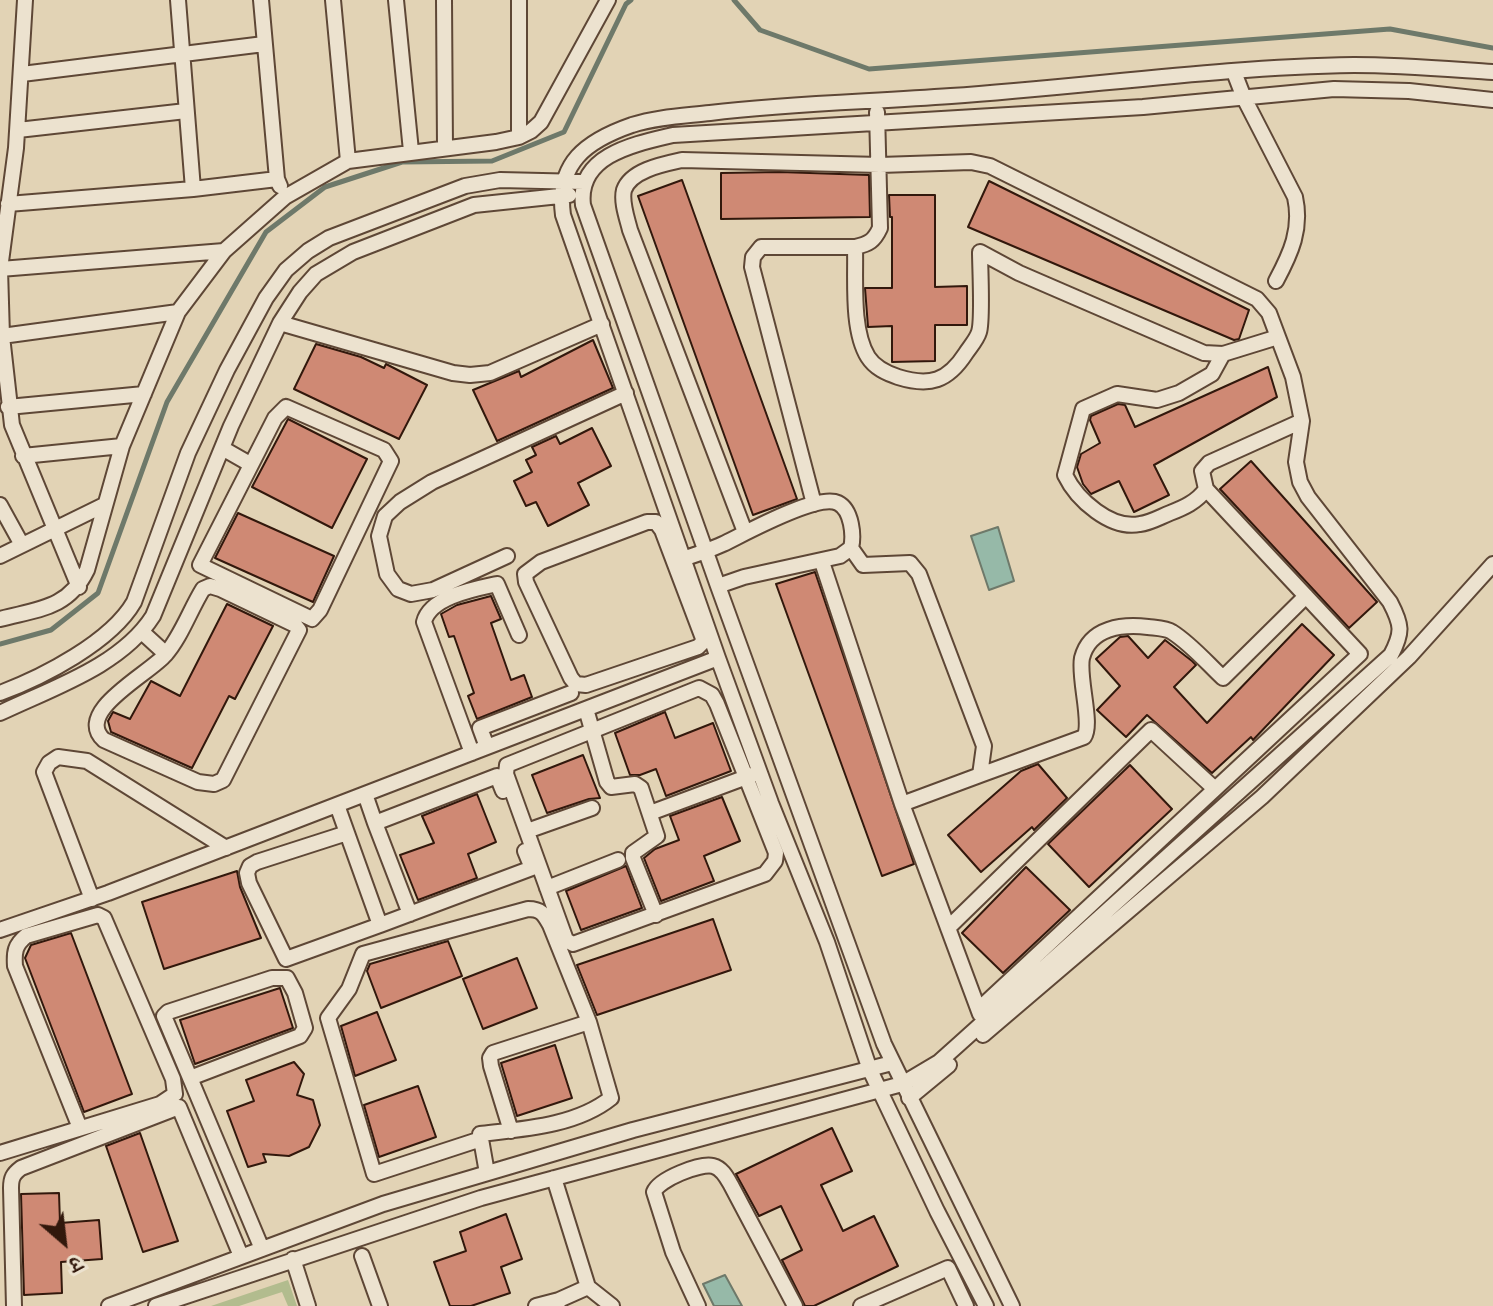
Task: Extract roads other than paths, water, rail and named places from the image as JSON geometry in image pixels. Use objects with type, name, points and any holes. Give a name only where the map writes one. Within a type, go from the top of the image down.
[{"type":"street","points":[[25,0],[18,130],[0,269],[8,407],[23,456],[79,587]]},
{"type":"street","points":[[178,0],[193,189]]},
{"type":"street","points":[[261,0],[277,179],[285,197]]},
{"type":"street","points":[[333,0],[348,161]]},
{"type":"street","points":[[396,0],[411,151]]},
{"type":"street","points":[[444,0],[445,147]]},
{"type":"street","points":[[519,0],[519,137]]},
{"type":"street","points":[[0,619],[51,606],[79,587],[87,570],[122,446],[178,312],[224,251],[285,197],[348,161],[519,137],[531,131],[541,122],[608,0]]},
{"type":"street","points":[[22,74],[264,44]]},
{"type":"street","points":[[986,1306],[870,1070],[827,942],[753,775],[717,704],[706,690],[699,688],[507,765],[506,774],[566,940],[573,944],[771,869],[776,853],[753,775],[718,658],[679,560],[656,522],[647,522],[541,562],[525,574],[526,582],[576,684],[586,685],[601,680],[698,647],[704,641],[679,560],[626,393],[563,215],[561,189],[577,156],[633,125],[653,120],[776,105],[952,96],[1356,65],[1493,72]]},
{"type":"street","points":[[1234,72],[1244,98],[1295,197],[1299,215],[1291,252],[1276,281]]},
{"type":"street","points":[[1012,1306],[892,1063],[705,551],[583,205],[583,188],[596,164],[628,147],[673,135],[1128,108],[1334,89],[1409,91],[1493,100]]},
{"type":"street","points":[[814,504],[752,267],[753,257],[761,247],[855,247],[869,244],[876,237],[880,228],[880,165],[876,100]]},
{"type":"street","points":[[18,130],[186,111]]},
{"type":"street","points":[[745,532],[630,230],[623,201],[624,191],[629,181],[655,166],[682,160],[880,165],[971,162],[990,166],[1245,291],[1269,313],[1293,377],[1302,421],[1296,462],[1300,482],[1308,497],[1390,602],[1399,619],[1400,637],[1391,655],[981,1016]]},
{"type":"street","points":[[8,204],[277,179]]},
{"type":"street","points":[[0,693],[49,670],[89,646],[124,619],[134,602],[188,453],[227,370],[266,298],[286,270],[329,238],[465,186],[500,180],[561,189]]},
{"type":"street","points":[[0,713],[87,670],[127,647],[142,632],[153,616],[222,448],[280,323],[316,274],[353,252],[474,205],[561,189],[583,188]]},
{"type":"street","points":[[855,247],[857,319],[863,345],[869,358],[883,372],[909,381],[925,383],[943,378],[957,368],[980,332],[980,252],[1019,273],[1204,353],[1223,354],[1278,337]]},
{"type":"street","points":[[0,269],[224,251]]},
{"type":"street","points":[[2,336],[178,312]]},
{"type":"street","points":[[280,323],[453,373],[470,375],[490,373],[602,324]]},
{"type":"street","points":[[1206,489],[1200,498],[1169,514],[1138,525],[1124,524],[1087,506],[1069,484],[1065,475],[1066,465],[1083,409],[1117,394],[1157,400],[1179,393],[1212,374],[1223,354]]},
{"type":"street","points":[[507,556],[433,590],[411,594],[398,589],[387,574],[379,536],[385,516],[400,502],[432,482],[626,393]]},
{"type":"street","points":[[8,407],[144,394]]},
{"type":"street","points":[[286,407],[384,450],[391,461],[320,610],[312,619],[200,565],[220,525],[275,418],[286,407]]},
{"type":"street","points":[[906,1091],[1215,789],[1360,654],[1206,489],[1202,471],[1209,463],[1302,421]]},
{"type":"street","points":[[23,456],[122,446]]},
{"type":"street","points":[[222,448],[250,464]]},
{"type":"street","points":[[679,560],[814,504],[838,503],[846,510],[853,538],[851,548],[840,556],[744,577],[718,586]]},
{"type":"street","points":[[0,505],[22,545]]},
{"type":"street","points":[[0,556],[104,505]]},
{"type":"street","points":[[195,512],[220,525]]},
{"type":"street","points":[[851,548],[863,565],[910,563],[919,574],[984,746],[980,775]]},
{"type":"street","points":[[822,562],[902,804],[981,1016]]},
{"type":"street","points":[[150,1289],[156,1306],[481,1198],[880,1091],[906,1091],[1262,797],[1409,657],[1493,564]]},
{"type":"street","points":[[472,753],[424,622],[426,613],[439,603],[497,584],[519,635]]},
{"type":"street","points":[[210,586],[295,625],[299,630],[223,780],[214,784],[198,782],[104,740],[97,733],[95,725],[104,706],[166,654],[203,589],[210,586]]},
{"type":"street","points":[[902,804],[1084,737],[1088,731],[1082,656],[1107,629],[1129,624],[1170,630],[1223,678],[1306,596]]},
{"type":"street","points":[[142,632],[166,654]]},
{"type":"street","points":[[0,930],[92,899],[718,658]]},
{"type":"street","points":[[601,680],[609,699]]},
{"type":"street","points":[[464,732],[571,693]]},
{"type":"street","points":[[586,709],[607,782],[611,787],[635,784],[641,788],[650,813],[657,836],[633,853],[633,858],[656,915]]},
{"type":"street","points":[[570,715],[578,737]]},
{"type":"street","points":[[480,728],[487,747]]},
{"type":"street","points":[[948,928],[1151,730],[1215,789]]},
{"type":"street","points":[[92,899],[44,772],[49,763],[58,757],[73,758],[101,767],[226,848]]},
{"type":"street","points":[[650,813],[753,775]]},
{"type":"street","points":[[347,833],[250,866],[247,873],[249,883],[286,959],[532,868],[497,776],[375,823]]},
{"type":"street","points":[[365,794],[410,914]]},
{"type":"street","points":[[337,805],[380,925]]},
{"type":"street","points":[[527,831],[592,808]]},
{"type":"street","points":[[547,888],[618,860]]},
{"type":"street","points":[[481,1139],[374,1174],[328,1024],[330,1012],[349,989],[363,954],[537,909],[550,925],[589,1022],[611,1098],[581,1114],[528,1129],[480,1134],[481,1139],[487,1173]]},
{"type":"street","points":[[0,1153],[160,1104],[175,1094],[173,1079],[104,918],[98,915],[26,936],[14,951],[15,966],[80,1128]]},
{"type":"street","points":[[190,1078],[300,1036],[305,1028],[295,993],[287,978],[272,978],[168,1012],[164,1016],[190,1078],[262,1249]]},
{"type":"street","points":[[511,1131],[491,1066],[493,1053],[589,1022]]},
{"type":"street","points":[[109,1306],[383,1204],[633,1130],[892,1063]]},
{"type":"street","points":[[14,1306],[11,1179],[15,1173],[179,1107],[241,1256]]},
{"type":"street","points":[[633,1130],[643,1154]]},
{"type":"street","points":[[698,1306],[673,1252],[654,1192],[657,1185],[666,1179],[704,1165],[721,1170],[731,1185],[795,1306]]},
{"type":"street","points":[[554,1178],[588,1287],[612,1306]]},
{"type":"street","points":[[362,1256],[380,1306]]},
{"type":"street","points":[[293,1259],[308,1306]]},
{"type":"street","points":[[861,1306],[963,1261]]},
{"type":"street","points":[[948,1268],[966,1306]]},
{"type":"street","points":[[536,1306],[558,1303],[588,1287]]},
{"type":"waterway","points":[[0,644],[51,630],[98,593],[167,402],[266,232],[325,187],[402,162],[492,161],[564,132],[626,4],[631,0]]},
{"type":"waterway","points":[[734,0],[760,30],[869,69],[1390,29],[1493,48]]}]
